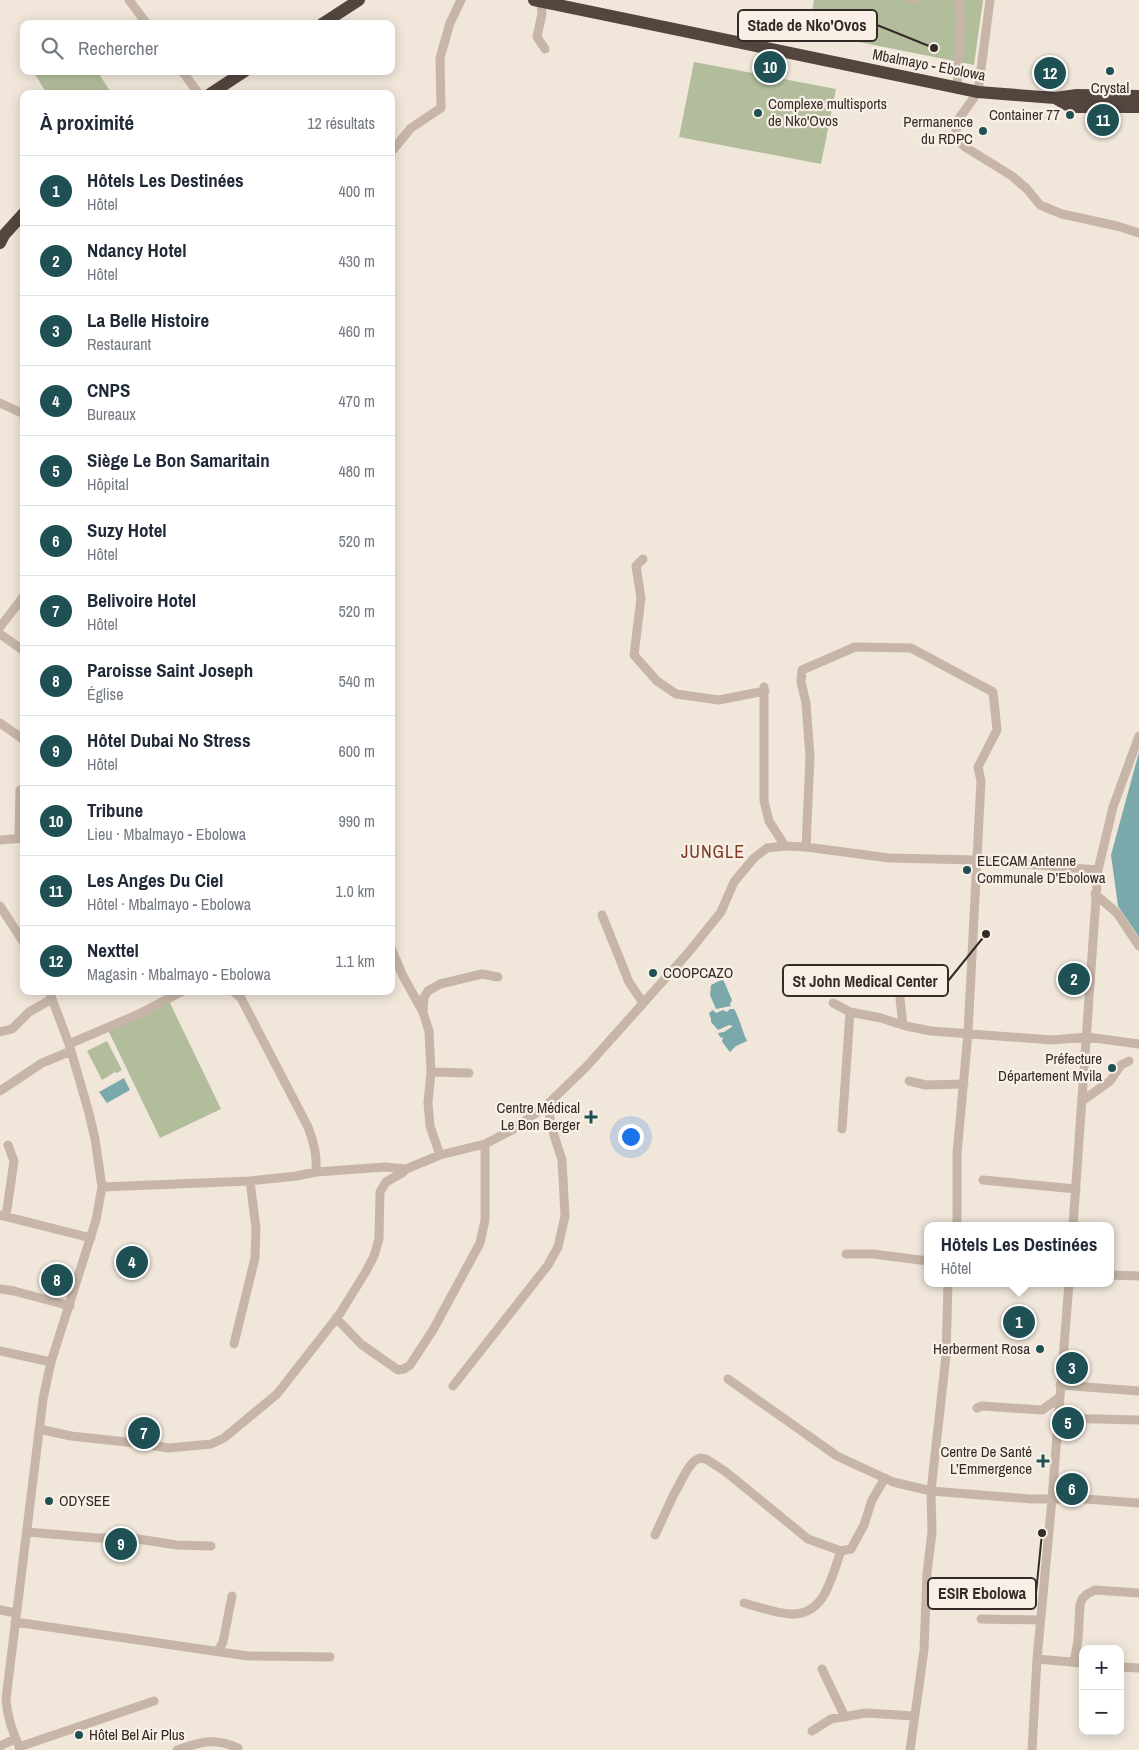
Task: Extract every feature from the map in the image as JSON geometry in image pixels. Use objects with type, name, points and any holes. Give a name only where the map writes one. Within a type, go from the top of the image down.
[{"type":"highway","name":"Mbalmayo - Ebolowa","points":[[538,1],[978,92],[1054,98],[1077,95],[1139,96]]},
{"type":"highway","points":[[328,20],[354,2]]},
{"type":"highway","points":[[216,90],[240,75]]},
{"type":"highway","name":"Mbalmayo - Ebolowa","points":[[1054,98],[1071,107],[1139,107]]},
{"type":"highway","points":[[0,243],[20,217]]},
{"type":"street","points":[[130,0],[144,20]]},
{"type":"street","points":[[395,147],[411,128],[441,108],[440,58],[450,23],[460,0]]},
{"type":"street","points":[[957,88],[961,18],[958,0]]},
{"type":"street","points":[[990,0],[978,92],[955,124],[958,140],[965,147],[1020,183],[1040,205],[1062,214],[1117,226],[1139,233]]},
{"type":"street","points":[[538,1],[542,14],[537,38],[545,49]]},
{"type":"street","points":[[185,75],[196,90]]},
{"type":"street","points":[[0,402],[20,412]]},
{"type":"street","points":[[643,559],[636,566],[641,598],[634,655],[657,682],[676,694],[719,700],[764,689],[764,801],[769,821],[785,846]]},
{"type":"street","points":[[0,627],[20,601]]},
{"type":"street","points":[[0,634],[20,648]]},
{"type":"street","points":[[806,847],[810,757],[806,703],[800,682],[802,670],[854,647],[911,648],[993,692],[998,730],[978,767],[981,780],[968,1033],[957,1154],[957,1222]]},
{"type":"street","points":[[0,724],[20,737]]},
{"type":"street","points":[[1073,1222],[1098,870],[1113,806],[1139,736]]},
{"type":"street","points":[[0,840],[20,838]]},
{"type":"street","points":[[39,1429],[71,1436],[168,1448],[211,1444],[224,1438],[277,1394],[336,1318],[365,1273],[374,1256],[379,1239],[380,1192],[386,1182],[406,1169],[440,1155],[484,1144],[512,1130],[547,1105],[588,1066],[688,953],[721,912],[734,882],[754,858],[766,848],[785,846],[806,847],[889,858],[976,860],[1098,870]]},
{"type":"street","points":[[1095,894],[1116,913],[1139,946]]},
{"type":"street","points":[[0,906],[20,937]]},
{"type":"street","points":[[602,915],[629,982],[642,1003]]},
{"type":"street","points":[[395,957],[423,1012],[429,1031],[431,1072],[428,1102],[430,1126],[440,1155]]},
{"type":"street","points":[[423,1012],[424,997],[428,991],[440,984],[482,974],[498,977]]},
{"type":"street","points":[[902,983],[900,999],[903,1025]]},
{"type":"street","points":[[0,1032],[12,1030],[29,1012],[51,995],[70,1048],[89,1113],[102,1187],[98,1213],[52,1362],[43,1399],[3,1708],[18,1745]]},
{"type":"street","points":[[0,1092],[42,1063],[175,995]]},
{"type":"street","points":[[238,995],[241,998],[308,1127],[317,1156],[316,1172]]},
{"type":"street","points":[[833,1003],[850,1012],[931,1031],[1052,1040],[1087,1037],[1139,1044]]},
{"type":"street","points":[[842,1129],[850,1012]]},
{"type":"street","points":[[1082,1101],[1110,1081],[1121,1065],[1129,1061]]},
{"type":"street","points":[[431,1072],[469,1073]]},
{"type":"street","points":[[909,1081],[926,1085],[964,1084]]},
{"type":"street","points":[[453,1386],[548,1265],[558,1247],[565,1216],[562,1160],[547,1105]]},
{"type":"street","points":[[336,1318],[361,1344],[398,1370],[404,1370],[410,1365],[433,1330],[480,1243],[486,1220],[484,1144]]},
{"type":"street","points":[[8,1145],[14,1161],[3,1215],[91,1238]]},
{"type":"street","points":[[102,1187],[250,1181],[316,1172],[385,1167],[406,1169]]},
{"type":"street","points":[[983,1180],[1076,1189]]},
{"type":"street","points":[[234,1344],[255,1258],[256,1228],[250,1181]]},
{"type":"street","points":[[846,1254],[873,1254],[924,1260]]},
{"type":"street","points":[[1114,1275],[1139,1276]]},
{"type":"street","points":[[910,1750],[924,1650],[932,1532],[930,1491],[946,1356],[948,1287]]},
{"type":"street","points":[[1032,1750],[1036,1659],[1052,1498],[1069,1287]]},
{"type":"street","points":[[0,1289],[7,1289],[70,1306]]},
{"type":"street","points":[[0,1351],[52,1362]]},
{"type":"street","points":[[728,1378],[837,1456],[893,1482],[930,1491],[1031,1499],[1085,1499],[1139,1503]]},
{"type":"street","points":[[1060,1385],[1139,1390]]},
{"type":"street","points":[[977,1408],[982,1406],[1042,1410],[1060,1397]]},
{"type":"street","points":[[1057,1418],[1139,1420]]},
{"type":"street","points":[[655,1535],[687,1470],[694,1460],[700,1458],[706,1459],[726,1472],[808,1539],[841,1551],[851,1549],[864,1525],[872,1500],[885,1478]]},
{"type":"street","points":[[27,1532],[98,1538],[125,1537],[171,1544],[211,1546]]},
{"type":"street","points":[[744,1603],[788,1614],[803,1614],[812,1610],[819,1604],[826,1592],[841,1551]]},
{"type":"street","points":[[1036,1659],[1078,1663],[1080,1605],[1082,1599],[1088,1594],[1095,1590],[1139,1593]]},
{"type":"street","points":[[218,1651],[223,1642],[232,1596]]},
{"type":"street","points":[[0,1610],[16,1617],[248,1656],[330,1657]]},
{"type":"street","points":[[981,1619],[1040,1620]]},
{"type":"street","points":[[0,1661],[10,1662]]},
{"type":"street","points":[[1124,1666],[1139,1668]]},
{"type":"street","points":[[822,1669],[845,1717]]},
{"type":"street","points":[[0,1746],[18,1745],[154,1701]]},
{"type":"street","points":[[812,1731],[831,1719],[866,1713],[914,1716]]},
{"type":"street","points":[[177,1750],[197,1743],[216,1741],[238,1748]]},
{"type":"green space","points":[[814,0],[983,0],[974,65],[809,32]]},
{"type":"green space","name":"Complexe multisports de Nko'Ovos","points":[[694,62],[836,89],[821,164],[679,137]]},
{"type":"green space","points":[[35,75],[100,75],[109,90],[45,90]]},
{"type":"green space","points":[[169,1001],[221,1109],[160,1138],[108,1030]]},
{"type":"green space","points":[[107,1041],[122,1070],[102,1080],[87,1051]]},
{"type":"water","points":[[1139,752],[1139,937],[1118,906],[1111,855]]},
{"type":"water","points":[[723,979],[732,1000],[731,1006],[716,1009],[710,995],[711,985]]},
{"type":"water","points":[[730,1009],[736,1011],[747,1041],[736,1046],[730,1052],[722,1042],[723,1038],[718,1033],[724,1032],[733,1026],[729,1025],[718,1030],[711,1022],[709,1013],[713,1010],[716,1013],[723,1010],[727,1012]]},
{"type":"water","points":[[124,1078],[130,1090],[107,1103],[99,1092]]},
{"type":"place","name":"Stade de Nko'Ovos","points":[[934,48]]},
{"type":"place","name":"Tribune","points":[[770,67]]},
{"type":"place","name":"Crystal","points":[[1110,71]]},
{"type":"place","name":"Nexttel","points":[[1050,73]]},
{"type":"place","name":"Complexe multisports de Nko'Ovos","points":[[758,113]]},
{"type":"place","name":"Container 77","points":[[1070,115]]},
{"type":"place","name":"Les Anges Du Ciel","points":[[1103,120]]},
{"type":"place","name":"Permanence du RDPC","points":[[983,131]]},
{"type":"place","name":"ELECAM Antenne Communale D’Ebolowa","points":[[967,870]]},
{"type":"place","name":"St John Medical Center","points":[[986,934]]},
{"type":"place","name":"COOPCAZO","points":[[653,973]]},
{"type":"place","name":"Ndancy Hotel","points":[[1074,979]]},
{"type":"place","name":"Préfecture Département Mvila","points":[[1112,1068]]},
{"type":"place","name":"Centre Médical Le Bon Berger","points":[[591,1117]]},
{"type":"place","name":"CNPS","points":[[132,1262]]},
{"type":"place","name":"Paroisse Saint Joseph","points":[[57,1280]]},
{"type":"place","name":"Hôtels Les Destinées","points":[[1019,1322]]},
{"type":"place","name":"Herberment Rosa","points":[[1040,1349]]},
{"type":"place","name":"La Belle Histoire","points":[[1072,1368]]},
{"type":"place","name":"Siège Le Bon Samaritain","points":[[1068,1423]]},
{"type":"place","name":"Belivoire Hotel","points":[[144,1433]]},
{"type":"place","name":"Centre De Santé L’Emmergence","points":[[1043,1461]]},
{"type":"place","name":"Suzy Hotel","points":[[1072,1489]]},
{"type":"place","name":"ODYSEE","points":[[49,1501]]},
{"type":"place","name":"ESIR Ebolowa","points":[[1042,1533]]},
{"type":"place","name":"Hôtel Dubai No Stress","points":[[121,1544]]},
{"type":"place","name":"Hôtel Bel Air Plus","points":[[79,1735]]},
{"type":"district","name":"JUNGLE","points":[[713,852]]}]
